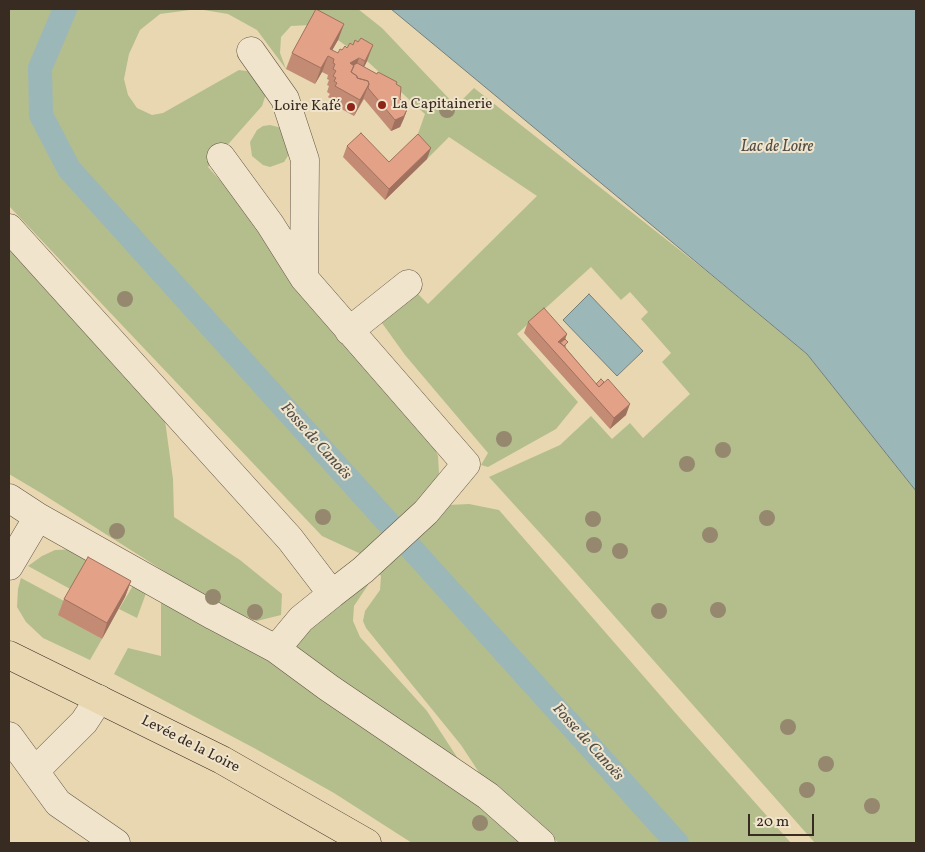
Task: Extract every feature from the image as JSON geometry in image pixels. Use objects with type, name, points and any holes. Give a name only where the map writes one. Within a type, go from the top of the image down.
[{"type":"main road","name":"Levée de la Loire","points":[[9,655],[222,760],[367,843]]},
{"type":"street","points":[[251,51],[285,99],[305,160],[304,278]]},
{"type":"street","points":[[220,157],[270,224],[304,278],[466,464],[426,512],[363,570],[301,619],[276,649]]},
{"type":"street","points":[[9,228],[290,539],[332,594]]},
{"type":"street","points":[[349,331],[408,284]]},
{"type":"street","points":[[9,498],[38,517],[276,649],[329,688],[488,796],[541,843]]},
{"type":"street","points":[[9,566],[38,517]]},
{"type":"street","points":[[35,771],[84,722],[99,699]]},
{"type":"street","points":[[9,736],[58,803],[116,843]]},
{"type":"green space","points":[[9,9],[197,9],[160,14],[140,30],[129,54],[124,79],[128,95],[137,108],[152,115],[163,113],[239,70],[254,72],[267,91],[262,106],[208,167],[264,229],[429,436],[438,456],[439,473],[431,494],[448,505],[469,504],[499,510],[791,843],[559,843],[488,786],[461,745],[366,628],[363,621],[365,611],[380,590],[381,576],[361,554],[322,536],[9,206]]},
{"type":"green space","points":[[198,9],[358,9],[382,28],[456,106],[474,88],[705,270],[807,354],[916,491],[916,843],[815,843],[489,477],[560,445],[591,416],[612,439],[630,423],[643,438],[690,394],[662,362],[671,353],[641,319],[648,312],[630,292],[621,300],[591,267],[517,334],[578,402],[556,429],[488,467],[481,465],[488,453],[405,355],[382,323],[369,331],[412,288],[428,304],[537,196],[449,137],[427,159],[414,145],[425,114],[367,61],[338,40],[310,25],[291,26],[281,37],[280,53],[286,69],[257,30],[228,14]]},
{"type":"green space","points":[[270,125],[282,128],[291,151],[284,162],[270,167],[263,165],[252,156],[250,142],[257,130],[263,126]]},
{"type":"green space","points":[[9,247],[164,413],[173,479],[174,517],[240,560],[282,594],[281,615],[257,621],[219,606],[9,474]]},
{"type":"green space","points":[[77,549],[92,554],[72,590],[28,566],[55,550]]},
{"type":"green space","points":[[364,575],[368,585],[354,606],[353,621],[360,637],[427,711],[466,771],[294,649],[293,638]]},
{"type":"green space","points":[[21,578],[66,602],[59,615],[102,639],[90,660],[43,638],[26,622],[17,607]]},
{"type":"green space","points":[[137,579],[149,585],[137,618],[119,609]]},
{"type":"green space","points":[[161,591],[378,730],[529,843],[412,843],[334,793],[254,748],[114,674],[128,648],[161,656]]},
{"type":"water","name":"Lac de Loire","points":[[391,9],[916,9],[916,491],[807,354]]},
{"type":"water","points":[[589,294],[643,351],[617,376],[563,320]]},
{"type":"building","points":[[316,9],[344,24],[330,49],[338,53],[340,49],[342,50],[345,46],[347,48],[350,43],[353,45],[355,40],[358,42],[361,38],[373,45],[365,61],[359,58],[350,63],[354,66],[351,72],[357,78],[368,81],[369,84],[360,100],[335,86],[337,83],[334,81],[336,78],[333,76],[336,71],[333,69],[334,59],[328,56],[321,68],[292,53]]},
{"type":"building","points":[[357,63],[397,82],[396,84],[401,87],[400,99],[408,107],[404,116],[395,120],[368,88],[368,81],[357,78],[351,72]]},
{"type":"building","points":[[361,133],[389,162],[418,134],[431,148],[389,189],[347,146]]},
{"type":"building","points":[[544,308],[567,334],[558,342],[562,344],[599,387],[608,379],[630,404],[614,418],[528,322]]},
{"type":"building","points":[[565,339],[568,342],[564,346],[560,343]]},
{"type":"building","points":[[601,379],[604,382],[599,387],[596,384]]},
{"type":"building","points":[[88,557],[131,581],[107,623],[64,599]]},
{"type":"waterway","name":"Fosse de Canoës","points":[[65,9],[40,68],[41,115],[69,169],[677,843]]},
{"type":"place","name":"La Capitainerie","points":[[382,105]]},
{"type":"place","name":"Loire Kafé","points":[[351,107]]}]
